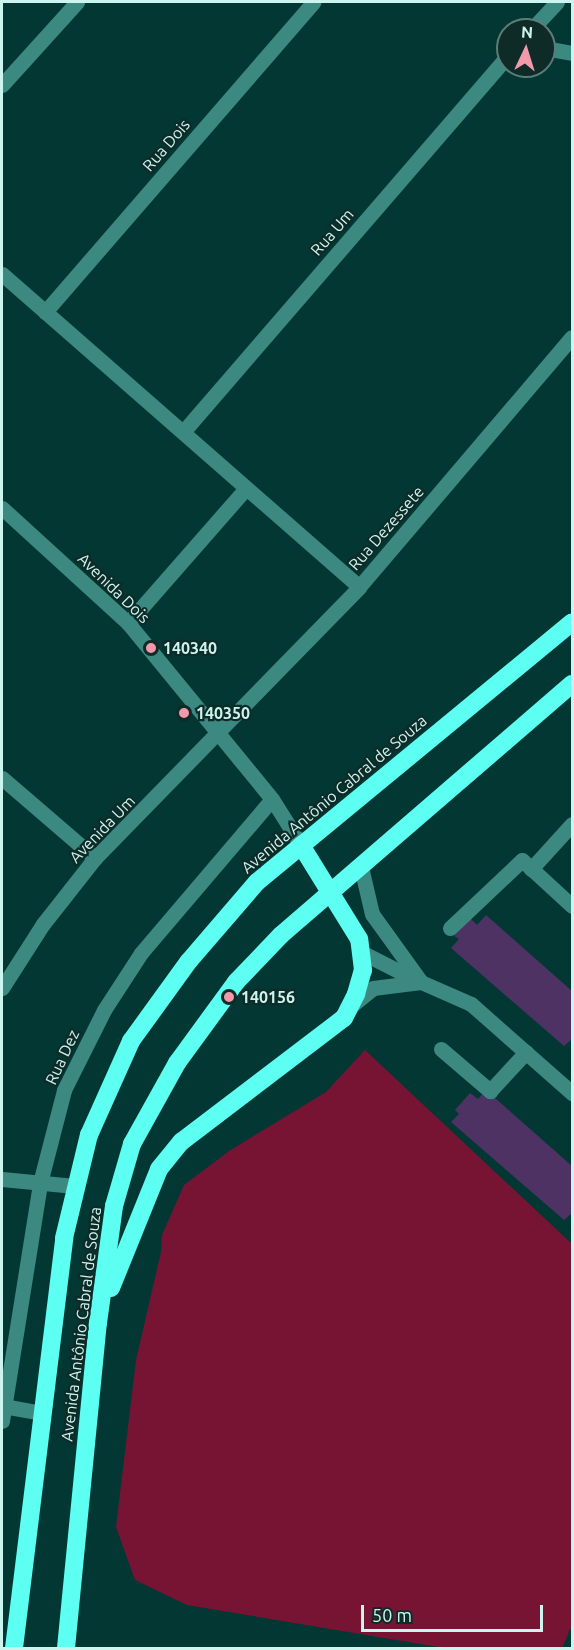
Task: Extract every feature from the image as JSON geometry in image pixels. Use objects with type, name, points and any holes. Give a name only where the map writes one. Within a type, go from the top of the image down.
[{"type":"highway","name":"Avenida Antônio Cabral de Souza","points":[[14,1648],[52,1312],[75,1186],[89,1135],[131,1041],[189,961],[257,882],[573,622]]},
{"type":"highway","name":"Avenida Antônio Cabral de Souza","points":[[66,1648],[98,1323],[114,1206],[132,1144],[177,1063],[236,982],[330,892],[573,684]]},
{"type":"highway","points":[[98,1323],[137,1215],[159,1169],[181,1142],[213,1115],[304,1051],[344,1018],[349,1008],[363,970],[363,953],[359,939],[301,844]]},
{"type":"street","points":[[2,85],[77,2]]},
{"type":"street","name":"Rua Dois","points":[[45,312],[314,2]]},
{"type":"street","points":[[542,18],[557,2]]},
{"type":"street","points":[[556,50],[573,53]]},
{"type":"street","name":"Rua Um","points":[[183,432],[496,72]]},
{"type":"street","points":[[2,274],[359,587]]},
{"type":"street","name":"Rua Dezessete","points":[[220,734],[359,587],[573,337]]},
{"type":"street","points":[[128,623],[246,488]]},
{"type":"street","name":"Avenida Dois","points":[[2,508],[128,623],[272,799],[301,844]]},
{"type":"street","name":"Avenida Um","points":[[2,988],[43,924],[95,858],[220,734]]},
{"type":"street","points":[[2,778],[95,858]]},
{"type":"street","name":"Rua Dez","points":[[2,1414],[7,1348],[40,1183],[64,1090],[104,1010],[141,953],[272,799]]},
{"type":"street","points":[[531,869],[573,824]]},
{"type":"street","points":[[450,928],[522,860],[572,905]]},
{"type":"street","points":[[361,867],[372,914],[421,982]]},
{"type":"street","points":[[363,953],[471,1004],[573,1093]]},
{"type":"street","points":[[349,1008],[374,988],[421,982]]},
{"type":"street","points":[[441,1049],[490,1091],[526,1052]]},
{"type":"street","points":[[2,1179],[75,1186]]},
{"type":"street","points":[[2,1414],[41,1413]]},
{"type":"shaded area","points":[[365,1050],[572,1244],[572,1625],[562,1648],[444,1648],[187,1605],[135,1580],[116,1527],[136,1360],[161,1252],[162,1235],[184,1185],[229,1151],[326,1092]]},
{"type":"building","points":[[486,915],[572,991],[572,1039],[564,1046],[451,948],[459,939],[454,936],[470,918],[477,925]]},
{"type":"building","points":[[486,1090],[572,1166],[572,1213],[564,1220],[451,1122],[459,1114],[455,1110],[470,1093],[478,1099]]},
{"type":"place","name":"140340","points":[[151,648]]},
{"type":"place","name":"140350","points":[[184,713]]},
{"type":"place","name":"140156","points":[[229,997]]}]
